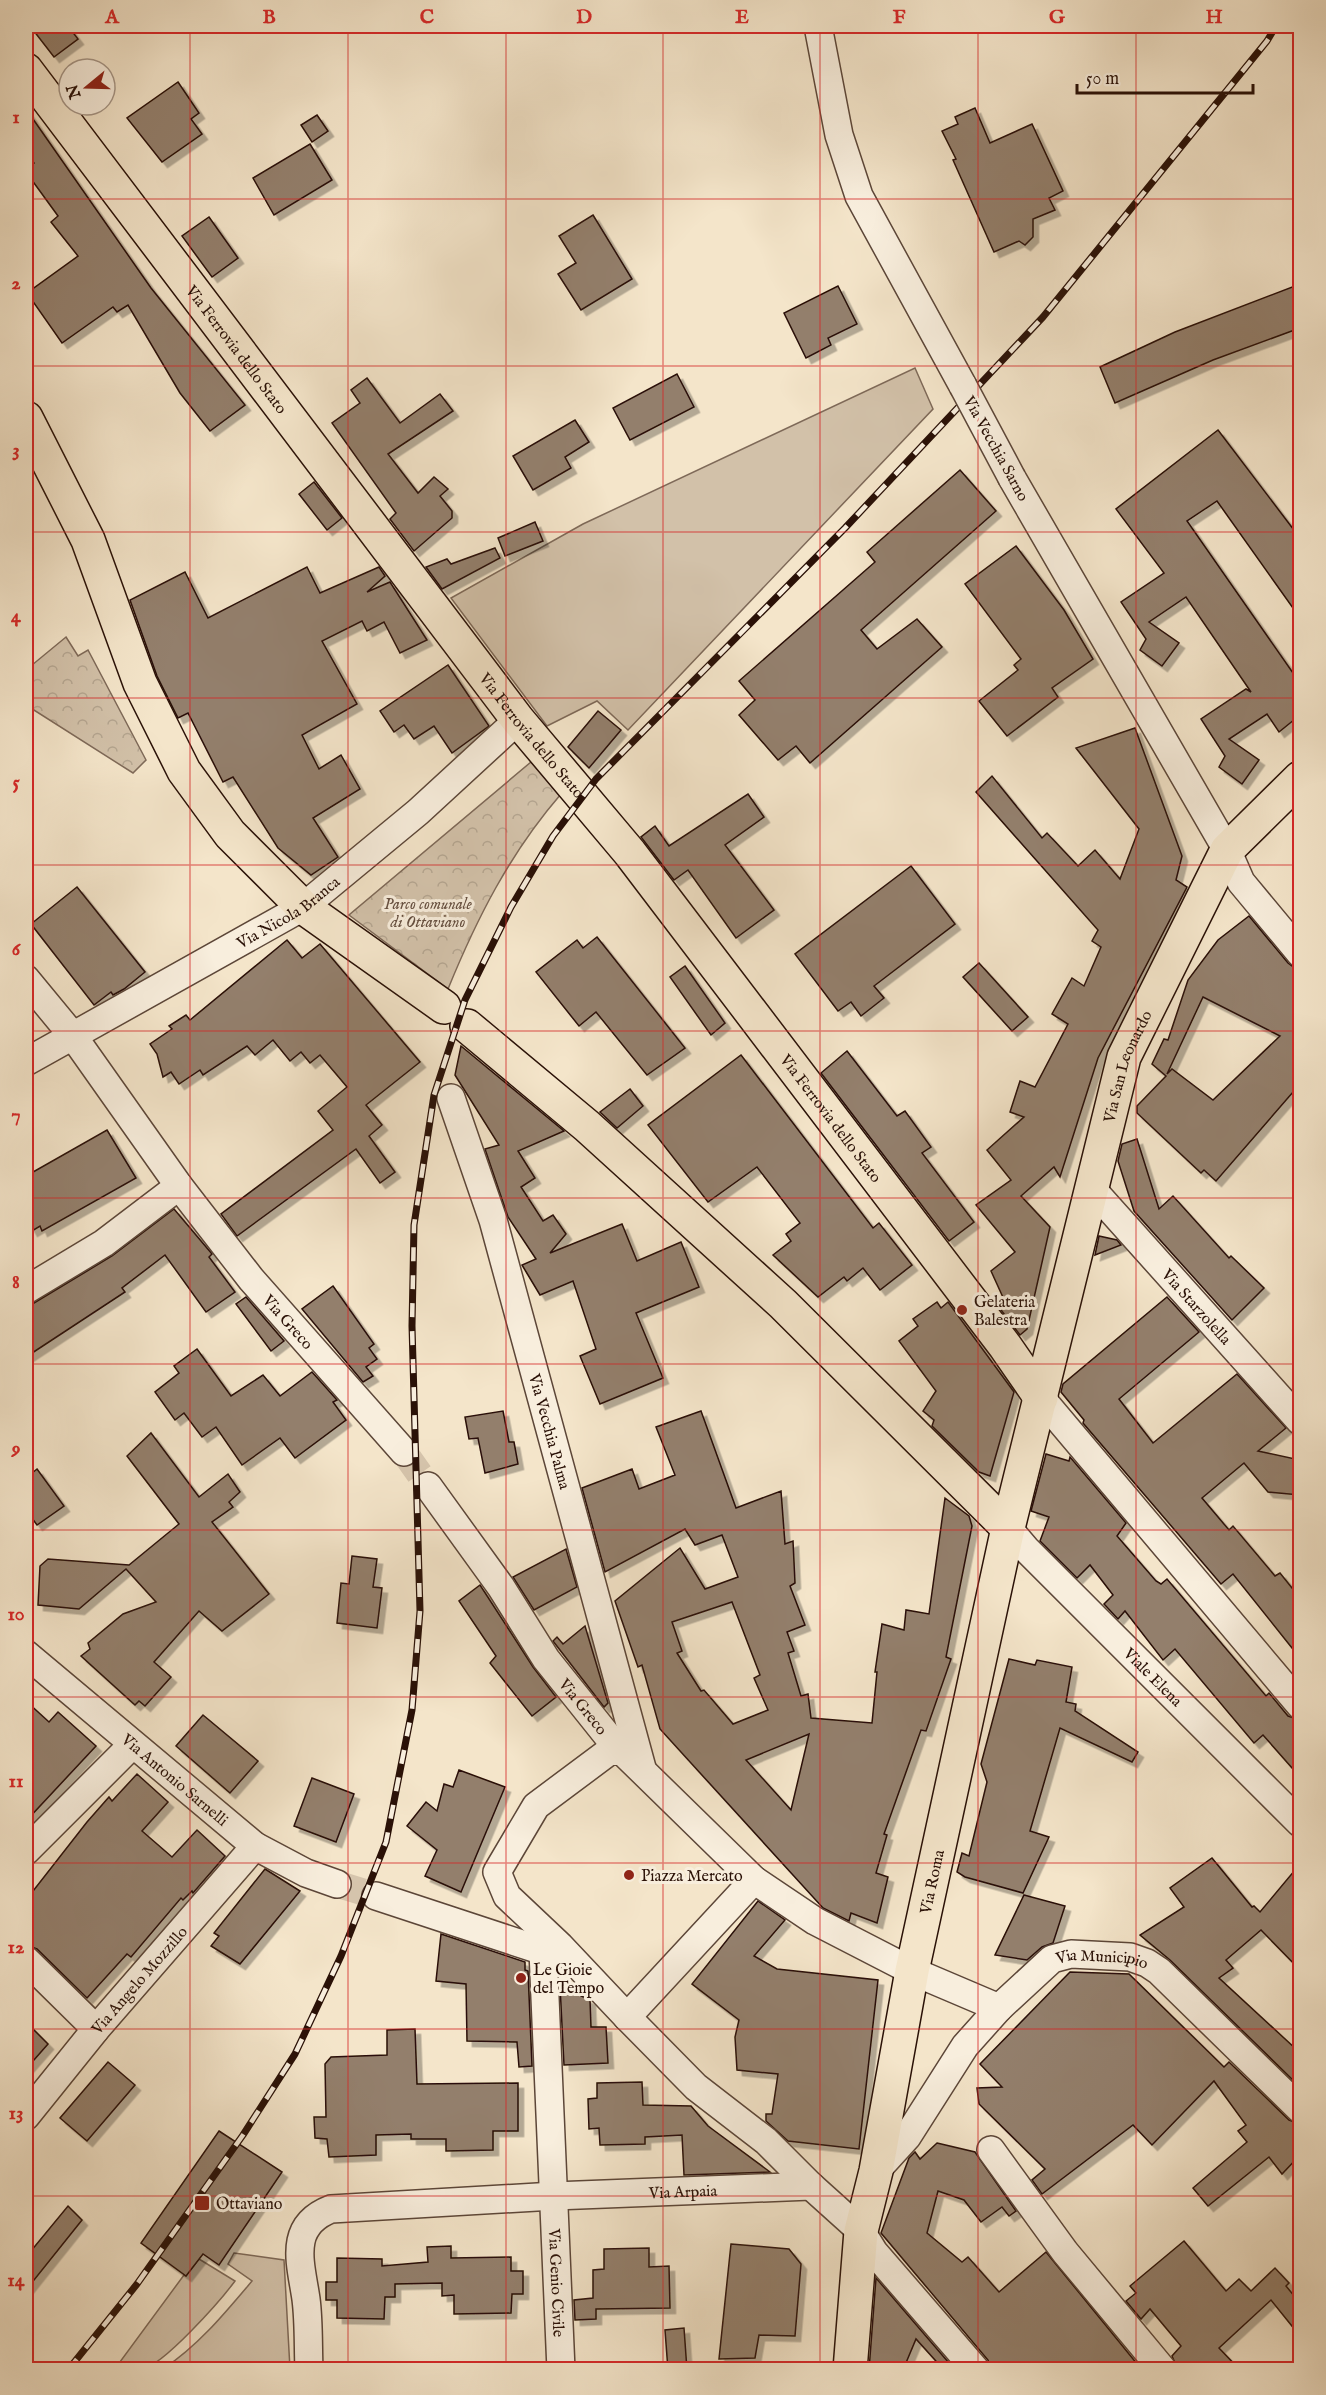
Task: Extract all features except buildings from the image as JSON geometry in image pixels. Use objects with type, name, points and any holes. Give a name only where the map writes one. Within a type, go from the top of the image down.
[{"type":"main road","name":"Via Ferrovia dello Stato","points":[[26,70],[518,720],[630,853],[1005,1346],[1041,1398]]},
{"type":"main road","points":[[26,418],[88,540],[140,683],[184,771],[230,834],[303,907],[456,1016],[588,1126],[783,1304],[1008,1528]]},
{"type":"main road","name":"Via San Leonardo","points":[[1041,1398],[1124,1058],[1227,850],[1300,778]]},
{"type":"main road","name":"Via Roma","points":[[850,2370],[861,2231],[876,2171],[912,1971],[1008,1528],[1041,1398]]},
{"type":"street","name":"Via Vecchia Sarno","points":[[818,26],[839,135],[859,196],[1012,478],[1227,850],[1240,882],[1300,953]]},
{"type":"street","name":"Via Nicola Branca","points":[[26,1062],[303,907],[418,812],[518,720]]},
{"type":"street","name":"Via Greco","points":[[26,979],[73,1036],[179,1186],[251,1279],[404,1452]]},
{"type":"street","name":"Via Vecchia Palma","points":[[451,1098],[494,1220],[642,1768]]},
{"type":"street","points":[[26,1290],[104,1243],[179,1186]]},
{"type":"street","name":"Via Starzolella","points":[[1093,1190],[1300,1421]]},
{"type":"street","points":[[1041,1398],[1300,1705]]},
{"type":"street","name":"Via Greco","points":[[428,1486],[501,1587],[546,1659],[610,1739],[611,1750]]},
{"type":"street","name":"Viale Elena","points":[[1008,1528],[1034,1557],[1300,1823]]},
{"type":"street","name":"Via Antonio Sarnelli","points":[[26,1654],[255,1846],[306,1873],[337,1884]]},
{"type":"street","points":[[26,1851],[132,1745]]},
{"type":"street","points":[[976,2370],[874,2252],[861,2231],[766,2141],[696,2087],[627,2017],[551,1949],[507,1896],[497,1872],[536,1806],[611,1750],[623,1752],[642,1768],[754,1880],[843,1938],[912,1971],[999,2008]]},
{"type":"street","name":"Via Angelo Mozzillo","points":[[26,2116],[96,2029],[255,1846]]},
{"type":"street","points":[[627,2017],[754,1880]]},
{"type":"street","points":[[376,1896],[551,1949]]},
{"type":"street","name":"Via Genio Civile","points":[[551,1949],[554,2196],[561,2370]]},
{"type":"street","name":"Via Municipio","points":[[876,2171],[907,2137],[965,2046],[999,2008],[1052,1959],[1071,1954],[1130,1957],[1147,1963],[1232,2040],[1300,2109]]},
{"type":"street","points":[[26,1960],[96,2029]]},
{"type":"street","points":[[991,2150],[1065,2252],[1163,2370]]},
{"type":"street","name":"Via Arpaia","points":[[309,2370],[306,2300],[299,2246],[303,2232],[321,2213],[331,2209],[554,2196],[811,2186]]},
{"type":"green space","points":[[915,368],[933,409],[628,730],[597,701],[547,726],[451,598],[583,524]]},
{"type":"green space","points":[[66,637],[78,656],[88,650],[146,760],[133,773],[26,705],[26,670]]},
{"type":"green space","name":"Parco comunale di Ottaviano","points":[[531,762],[561,794],[526,839],[496,887],[448,989],[349,915]]},
{"type":"green space","points":[[234,2253],[284,2260],[290,2369],[163,2369],[199,2339],[252,2281],[228,2264]]},
{"type":"green space","points":[[199,2259],[235,2281],[205,2316],[163,2357],[142,2369],[114,2370],[184,2275],[186,2276]]},
{"type":"tunnel","points":[[404,1452],[428,1486]]},
{"type":"tunnel","points":[[337,1884],[376,1896]]},
{"type":"railway","points":[[68,2370],[137,2284],[243,2135],[295,2054],[341,1956],[386,1842],[412,1710],[420,1611],[412,1326],[414,1225],[434,1095],[465,1000],[511,907],[553,836],[596,779],[845,528],[1043,317],[1267,41],[1276,26]]},
{"type":"place","name":"Gelateria Balestra","points":[[962,1310]]},
{"type":"place","name":"Piazza Mercato","points":[[629,1875]]},
{"type":"place","name":"Le Gioie del Tempo","points":[[521,1978]]},
{"type":"place","name":"Ottaviano","points":[[202,2203]]}]
